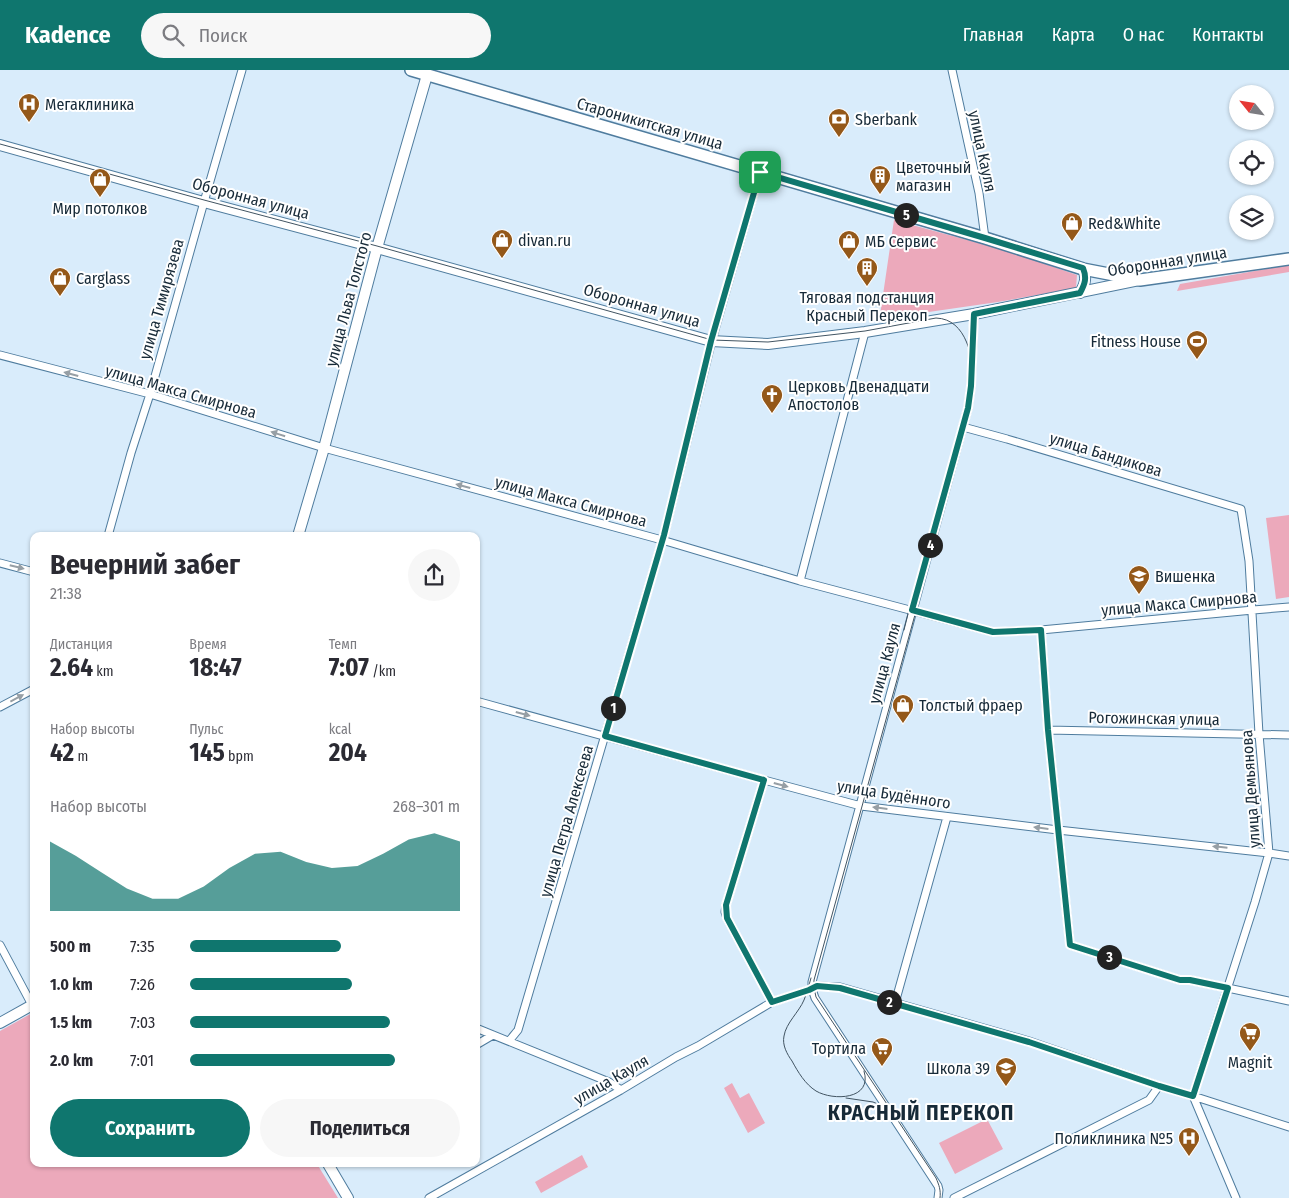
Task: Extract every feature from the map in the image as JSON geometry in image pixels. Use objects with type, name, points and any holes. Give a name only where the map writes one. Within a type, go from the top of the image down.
[{"type":"main road","name":"Староникитская улица","points":[[411,70],[428,72],[1083,268],[1140,280]]},
{"type":"main road","name":"улица Льва Толстого","points":[[299,532],[324,448],[377,248],[428,72]]},
{"type":"main road","name":"Оборонная улица","points":[[0,146],[711,341],[768,344],[866,332],[974,314],[1140,280],[1289,259]]},
{"type":"main road","points":[[1080,293],[1086,280],[1083,268]]},
{"type":"main road","points":[[0,1023],[30,1007]]},
{"type":"main road","points":[[330,1167],[348,1198]]},
{"type":"street","name":"улица Тимирязева","points":[[109,532],[242,70]]},
{"type":"street","name":"улица Кауля","points":[[952,70],[979,193],[985,238]]},
{"type":"street","name":"улица Петра Алексеева","points":[[509,1041],[518,1030],[662,540],[711,341],[760,172]]},
{"type":"street","name":"улица Кауля","points":[[429,1198],[772,1002],[811,989],[968,408],[971,386],[974,314]]},
{"type":"street","points":[[800,581],[866,332]]},
{"type":"street","name":"улица Макса Смирнова","points":[[0,355],[150,394],[324,448],[662,540],[800,581],[993,632],[1041,630],[1289,607]]},
{"type":"street","name":"улица Бандикова","points":[[963,427],[1241,509]]},
{"type":"street","name":"улица Демьянова","points":[[1193,1096],[1269,853],[1259,734],[1253,610],[1249,561],[1241,509]]},
{"type":"street","points":[[0,563],[30,571]]},
{"type":"street","points":[[1041,630],[1048,730],[1070,945],[1180,980],[1190,980],[1289,1002]]},
{"type":"street","points":[[0,707],[30,691]]},
{"type":"street","name":"улица Будённого","points":[[480,702],[861,806],[1289,856]]},
{"type":"street","name":"Рогожинская улица","points":[[1048,730],[1289,735]]},
{"type":"street","points":[[764,780],[726,905],[726,912],[727,918],[772,1002]]},
{"type":"street","points":[[894,1003],[947,817]]},
{"type":"street","points":[[0,945],[30,1000]]},
{"type":"street","points":[[938,1198],[938,1186],[823,1011],[811,989],[817,986],[840,988],[894,1003],[1029,1042],[1289,1127]]},
{"type":"street","points":[[480,1030],[610,1082],[621,1090]]},
{"type":"street","points":[[480,1043],[493,1035]]},
{"type":"street","points":[[954,1198],[1149,1100],[1159,1086]]},
{"type":"street","points":[[1193,1096],[1236,1198]]},
{"type":"shaded area","points":[[894,220],[1004,250],[1077,275],[1076,288],[998,302],[887,318],[879,322]]},
{"type":"shaded area","points":[[1289,265],[1289,272],[1177,291],[1180,284]]},
{"type":"shaded area","points":[[1289,515],[1289,597],[1276,599],[1266,518]]},
{"type":"shaded area","points":[[30,1014],[30,1167],[319,1167],[338,1198],[0,1198],[0,1031]]},
{"type":"shaded area","points":[[732,1083],[740,1098],[749,1093],[765,1123],[748,1133],[724,1088]]},
{"type":"shaded area","points":[[987,1119],[1003,1149],[955,1174],[939,1143]]},
{"type":"shaded area","points":[[582,1155],[588,1167],[541,1193],[535,1182]]},
{"type":"tram line","points":[[0,144],[377,246],[712,340],[768,342],[865,331],[936,318],[947,320],[955,325],[962,333],[970,352],[972,363],[973,387],[970,408],[814,980],[816,997],[936,1178],[940,1188],[940,1198]]},
{"type":"tram line","points":[[904,630],[915,586]]},
{"type":"tram line","points":[[811,978],[804,1000],[785,1031],[784,1043],[788,1055],[808,1085],[816,1091],[832,1096],[850,1096],[857,1093],[863,1088],[865,1081],[864,1071]]},
{"type":"tram line","points":[[846,1098],[873,1102],[885,1107]]},
{"type":"place","name":"Мегаклиника","points":[[29,123]]},
{"type":"place","name":"Sberbank","points":[[839,138]]},
{"type":"place","name":"Цветочный магазин","points":[[880,195]]},
{"type":"place","name":"Мир потолков","points":[[100,198]]},
{"type":"place","name":"Red&White","points":[[1072,242]]},
{"type":"place","name":"divan.ru","points":[[502,259]]},
{"type":"place","name":"МБ Сервис","points":[[849,260]]},
{"type":"place","name":"Тяговая подстанция Красный Перекоп","points":[[867,287]]},
{"type":"place","name":"Carglass","points":[[60,297]]},
{"type":"place","name":"Fitness House","points":[[1197,360]]},
{"type":"place","name":"Церковь Двенадцати Апостолов","points":[[772,414]]},
{"type":"place","name":"Вишенка","points":[[1139,595]]},
{"type":"place","name":"Толстый фраер","points":[[903,724]]},
{"type":"place","name":"Magnit","points":[[1250,1052]]},
{"type":"place","name":"Тортила","points":[[882,1067]]},
{"type":"place","name":"Школа 39","points":[[1006,1087]]},
{"type":"place","name":"Поликлиника №5","points":[[1189,1157]]},
{"type":"district","name":"КРАСНЫЙ ПЕРЕКОП","points":[[921,1113]]},
{"type":"route","points":[[760,172],[1083,268],[1086,274],[1086,280],[1080,293],[974,314],[971,386],[968,408],[912,610],[993,632],[1041,630],[1048,730],[1070,945],[1180,980],[1190,980],[1228,988],[1193,1096],[1029,1042],[840,988],[817,986],[772,1002],[727,918],[726,912],[726,905],[764,780],[605,736],[664,535],[711,341],[760,172]]}]
